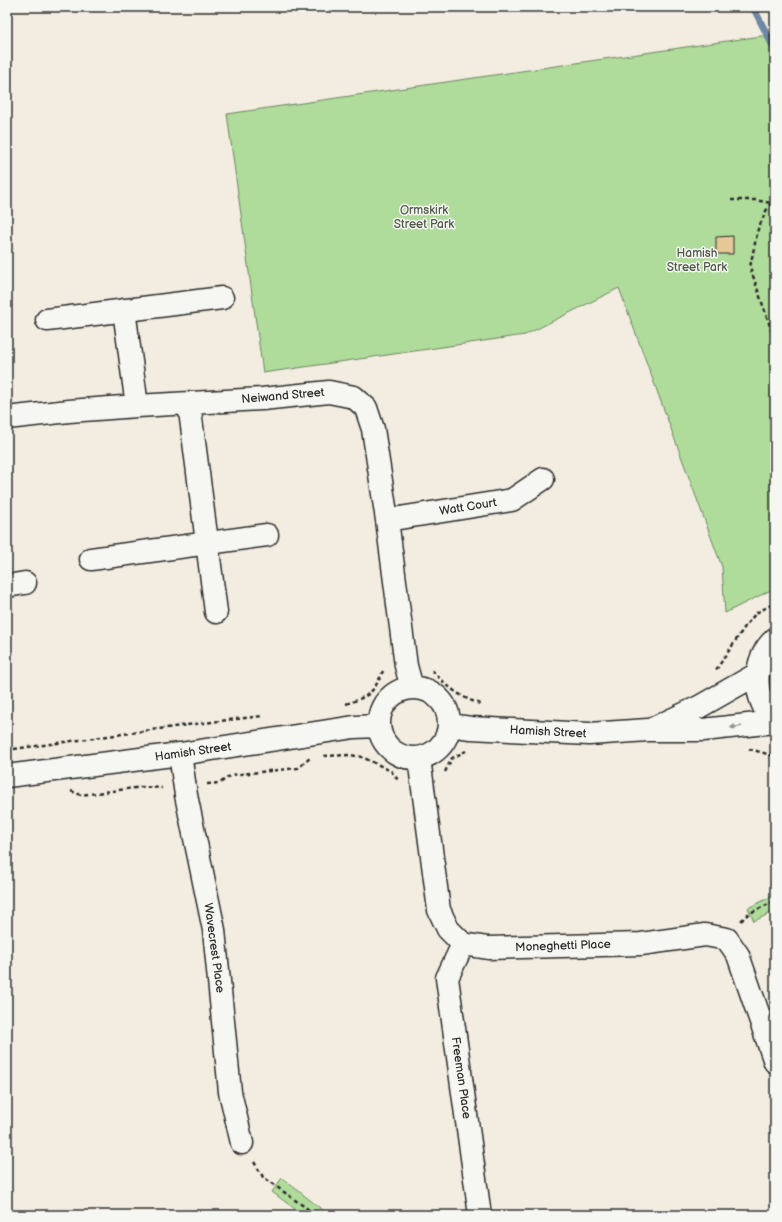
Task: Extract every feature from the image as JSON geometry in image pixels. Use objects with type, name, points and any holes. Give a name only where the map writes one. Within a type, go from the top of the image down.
[{"type":"street","points":[[47,320],[222,298]]},
{"type":"street","points":[[124,310],[136,406]]},
{"type":"street","name":"Neiwand Street","points":[[7,418],[69,411],[262,399],[329,392],[354,397],[366,408],[374,429],[406,666],[412,688]]},
{"type":"street","points":[[189,403],[216,612]]},
{"type":"street","name":"Watt Court","points":[[387,520],[512,500],[543,479]]},
{"type":"street","points":[[90,558],[267,535]]},
{"type":"street","points":[[775,639],[762,656],[757,674],[758,692],[764,708],[775,722]]},
{"type":"street","name":"Hamish Street","points":[[648,730],[699,707],[757,674]]},
{"type":"street","points":[[412,688],[423,689],[434,694],[442,702],[448,713],[449,725],[446,737],[440,747],[430,754],[419,758],[407,757],[397,753],[388,746],[382,736],[379,726],[380,715],[384,704],[392,696],[401,691],[412,688]]},
{"type":"street","name":"Hamish Street","points":[[449,725],[471,728],[589,734],[648,730],[716,729],[775,722]]},
{"type":"street","name":"Hamish Street","points":[[7,776],[180,754],[354,727],[379,726]]},
{"type":"street","name":"Wavecrest Place","points":[[180,754],[186,795],[214,930],[230,1092],[242,1143]]},
{"type":"street","points":[[419,758],[439,910],[448,929],[463,944]]},
{"type":"street","name":"Moneghetti Place","points":[[463,944],[488,948],[641,944],[705,935],[727,939]]},
{"type":"street","points":[[727,939],[738,955],[775,1062]]},
{"type":"street","name":"Freeman Place","points":[[463,944],[447,978],[480,1215]]},
{"type":"path","points":[[775,197],[766,211],[758,229],[750,267],[775,341]]},
{"type":"path","points":[[731,200],[756,200],[771,203]]},
{"type":"path","points":[[714,672],[756,613],[775,603]]},
{"type":"path","points":[[340,706],[367,696],[377,684],[385,669]]},
{"type":"path","points":[[431,669],[444,684],[472,702],[487,706]]},
{"type":"path","points":[[7,750],[270,715]]},
{"type":"path","points":[[318,757],[350,755],[362,757],[391,771],[400,782]]},
{"type":"path","points":[[204,784],[220,783],[231,775],[298,768],[311,757]]},
{"type":"path","points":[[65,789],[80,795],[142,788],[158,789],[167,787]]},
{"type":"path","points":[[727,939],[748,914],[775,901]]},
{"type":"path","points":[[242,1143],[263,1177],[316,1215]]},
{"type":"green space","points":[[775,34],[775,588],[725,613],[722,567],[619,288],[525,335],[263,373],[227,114]]},
{"type":"green space","points":[[775,895],[775,911],[754,921],[748,908]]},
{"type":"green space","points":[[282,1178],[329,1215],[303,1215],[272,1192]]},
{"type":"building","points":[[733,236],[733,254],[716,254],[716,237]]},
{"type":"waterway","points":[[753,7],[775,50]]},
{"type":"park label","name":"Ormskirk Street Park","points":[[424,217]]},
{"type":"park label","name":"Hamish Street Park","points":[[697,260]]}]
